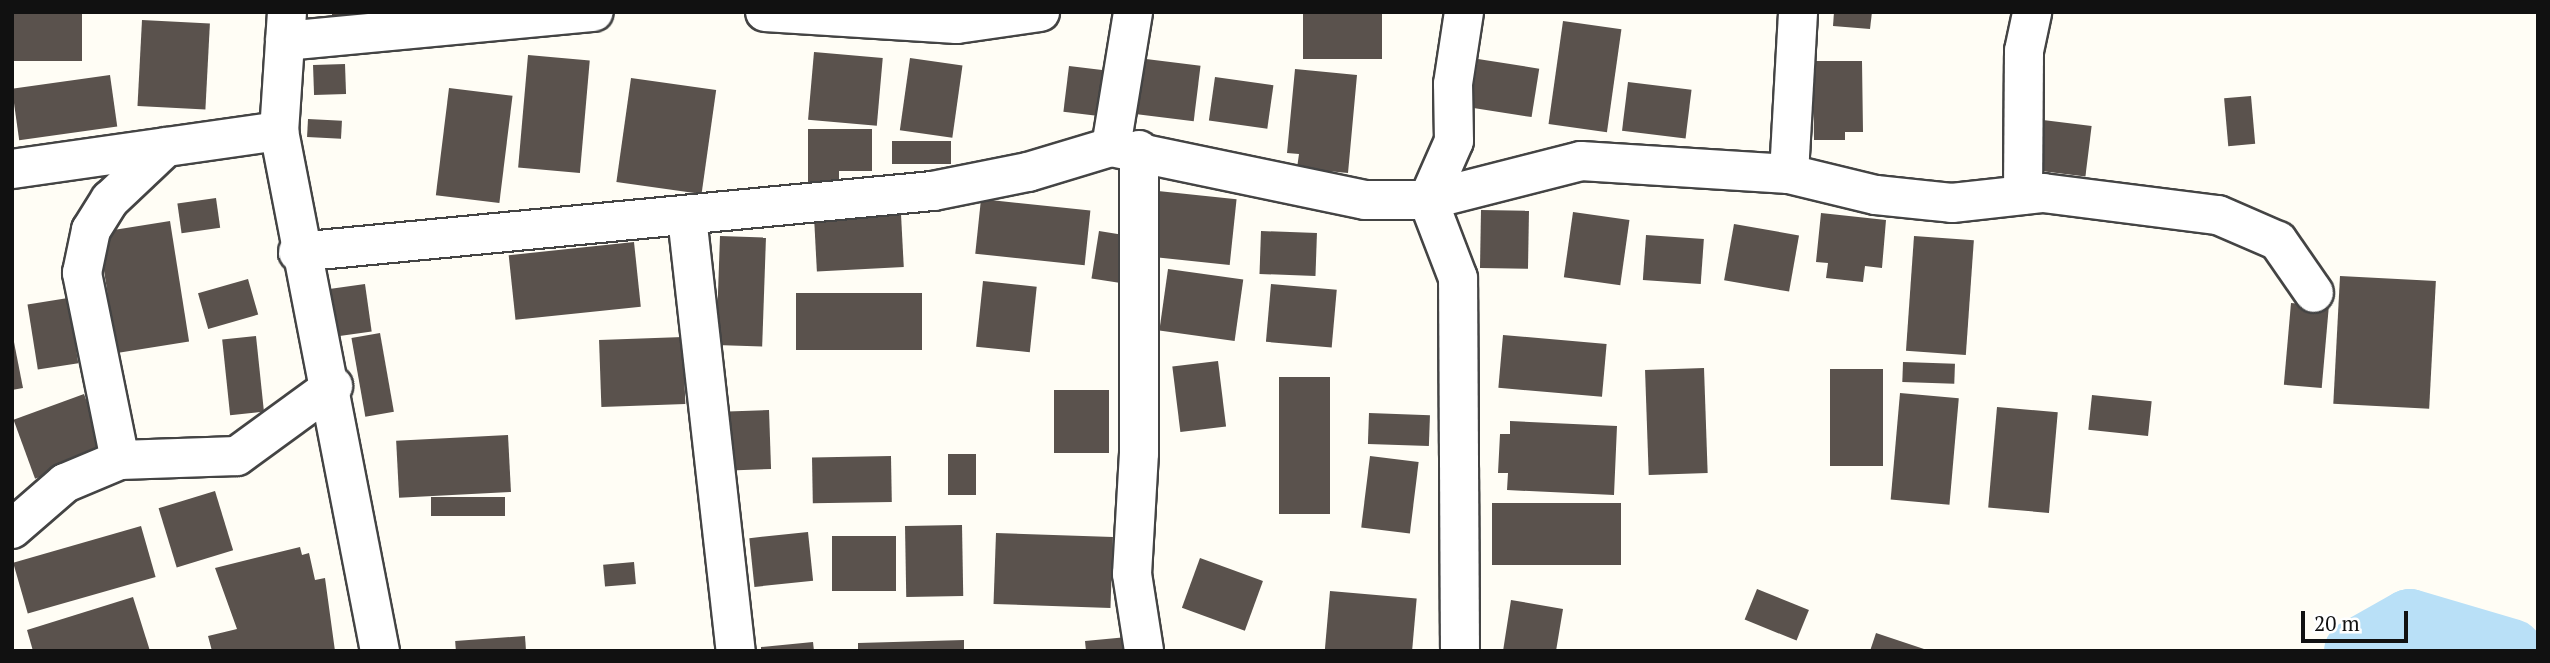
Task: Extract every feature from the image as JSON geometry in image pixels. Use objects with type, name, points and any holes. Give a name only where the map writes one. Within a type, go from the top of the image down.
[{"type":"street","points":[[380,651],[333,386],[298,252],[279,131],[286,27],[594,12]]},
{"type":"street","points":[[765,12],[957,24],[1040,12]]},
{"type":"street","points":[[1133,12],[1125,148],[1139,453],[1132,574],[1144,651]]},
{"type":"street","points":[[1460,651],[1458,278],[1428,200],[1454,141],[1453,84],[1464,12]]},
{"type":"street","points":[[1789,173],[1798,12]]},
{"type":"street","points":[[2023,195],[2024,51],[2032,12]]},
{"type":"street","points":[[12,169],[279,131]]},
{"type":"street","points":[[120,460],[82,273],[91,230],[110,200],[166,147]]},
{"type":"street","points":[[298,252],[687,217],[933,191],[1028,173],[1125,148],[1365,200],[1428,200],[1581,161],[1789,173],[1876,195],[1952,203],[2023,195],[2218,215],[2278,241],[2314,293]]},
{"type":"street","points":[[687,217],[736,651]]},
{"type":"street","points":[[12,529],[65,483],[120,460],[237,456],[333,386]]},
{"type":"building","points":[[12,12],[82,12],[82,61],[12,61]]},
{"type":"building","points":[[332,12],[416,12],[332,21]]},
{"type":"building","points":[[1303,12],[1382,12],[1382,59],[1303,59]]},
{"type":"building","points":[[1834,12],[1872,12],[1870,29],[1833,26]]},
{"type":"building","points":[[142,20],[210,24],[205,109],[137,106]]},
{"type":"building","points":[[1563,21],[1621,29],[1607,132],[1549,124]]},
{"type":"building","points":[[814,52],[883,58],[877,126],[808,120]]},
{"type":"building","points":[[528,55],[590,60],[580,173],[518,168]]},
{"type":"building","points":[[910,58],[962,65],[952,138],[900,130]]},
{"type":"building","points":[[1138,58],[1201,66],[1194,121],[1131,114]]},
{"type":"building","points":[[1478,59],[1539,69],[1532,117],[1470,107]]},
{"type":"building","points":[[1813,61],[1862,61],[1863,132],[1845,132],[1845,140],[1814,140]]},
{"type":"building","points":[[345,64],[346,94],[314,95],[313,65]]},
{"type":"building","points":[[1069,66],[1117,72],[1111,118],[1063,112]]},
{"type":"building","points":[[1295,69],[1357,75],[1348,173],[1297,168],[1299,154],[1287,153]]},
{"type":"building","points":[[110,75],[117,126],[19,140],[12,89]]},
{"type":"building","points":[[1215,77],[1273,85],[1267,129],[1209,121]]},
{"type":"building","points":[[631,78],[716,90],[702,194],[616,182]]},
{"type":"building","points":[[1628,82],[1692,90],[1686,138],[1622,131]]},
{"type":"building","points":[[449,88],[513,96],[499,203],[436,195]]},
{"type":"building","points":[[2251,96],[2255,144],[2228,146],[2224,98]]},
{"type":"building","points":[[308,119],[342,121],[341,139],[307,137]]},
{"type":"building","points":[[2043,120],[2092,126],[2085,177],[2037,171]]},
{"type":"building","points":[[808,129],[872,129],[872,171],[839,171],[839,184],[808,184]]},
{"type":"building","points":[[892,141],[951,141],[951,164],[892,164]]},
{"type":"building","points":[[1158,191],[1237,199],[1230,265],[1151,257]]},
{"type":"building","points":[[216,198],[220,228],[182,233],[177,203]]},
{"type":"building","points":[[981,199],[1090,210],[1085,265],[975,254]]},
{"type":"building","points":[[1481,210],[1529,211],[1528,269],[1480,268]]},
{"type":"building","points":[[1573,212],[1629,220],[1620,285],[1564,277]]},
{"type":"building","points":[[1821,213],[1886,220],[1882,268],[1865,266],[1863,282],[1826,278],[1828,263],[1816,262]]},
{"type":"building","points":[[901,214],[904,267],[817,271],[814,219]]},
{"type":"building","points":[[170,221],[189,341],[117,353],[98,232]]},
{"type":"building","points":[[1734,224],[1799,235],[1789,292],[1724,280]]},
{"type":"building","points":[[1099,231],[1135,237],[1127,284],[1091,278]]},
{"type":"building","points":[[1261,231],[1317,233],[1315,276],[1259,274]]},
{"type":"building","points":[[1646,235],[1704,239],[1701,284],[1643,280]]},
{"type":"building","points":[[720,236],[766,238],[762,347],[716,345]]},
{"type":"building","points":[[1914,236],[1974,240],[1966,355],[1906,351]]},
{"type":"building","points":[[634,242],[641,307],[515,320],[509,255]]},
{"type":"building","points":[[1168,269],[1243,280],[1235,341],[1159,330]]},
{"type":"building","points":[[2340,276],[2436,281],[2429,409],[2333,404]]},
{"type":"building","points":[[248,279],[258,315],[208,329],[198,293]]},
{"type":"building","points":[[983,281],[1037,287],[1030,352],[976,347]]},
{"type":"building","points":[[365,284],[372,332],[336,337],[329,289]]},
{"type":"building","points":[[1271,284],[1337,290],[1332,348],[1266,342]]},
{"type":"building","points":[[796,293],[922,293],[922,350],[796,350]]},
{"type":"building","points":[[68,298],[78,363],[38,370],[28,304]]},
{"type":"building","points":[[2291,303],[2329,306],[2322,388],[2284,385]]},
{"type":"building","points":[[12,332],[23,388],[12,390]]},
{"type":"building","points":[[380,333],[394,412],[365,417],[351,338]]},
{"type":"building","points":[[1503,335],[1607,344],[1602,397],[1498,388]]},
{"type":"building","points":[[256,336],[264,412],[230,415],[222,340]]},
{"type":"building","points":[[683,337],[685,404],[601,407],[599,340]]},
{"type":"building","points":[[1218,361],[1226,427],[1180,432],[1172,367]]},
{"type":"building","points":[[1903,362],[1955,364],[1954,384],[1902,382]]},
{"type":"building","points":[[1704,368],[1708,473],[1649,475],[1645,370]]},
{"type":"building","points":[[1830,369],[1883,369],[1883,466],[1830,466]]},
{"type":"building","points":[[1279,377],[1330,377],[1330,514],[1279,514]]},
{"type":"building","points":[[1054,390],[1109,390],[1109,453],[1054,453]]},
{"type":"building","points":[[1900,393],[1959,398],[1949,505],[1891,500]]},
{"type":"building","points":[[84,394],[106,453],[35,479],[14,420]]},
{"type":"building","points":[[2092,395],[2152,401],[2148,436],[2088,430]]},
{"type":"building","points":[[1997,407],[2058,412],[2049,513],[1988,508]]},
{"type":"building","points":[[769,410],[771,469],[730,470],[728,411]]},
{"type":"building","points":[[1369,413],[1430,415],[1429,446],[1368,444]]},
{"type":"building","points":[[1510,421],[1617,426],[1614,495],[1507,490],[1508,473],[1498,473],[1500,434],[1510,434]]},
{"type":"building","points":[[508,435],[511,492],[399,498],[396,441]]},
{"type":"building","points":[[948,454],[976,454],[976,495],[948,495]]},
{"type":"building","points":[[891,456],[892,502],[813,503],[812,457]]},
{"type":"building","points":[[1370,456],[1419,462],[1410,533],[1361,527]]},
{"type":"building","points":[[215,491],[233,550],[177,568],[159,508]]},
{"type":"building","points":[[431,497],[505,497],[505,516],[431,516]]},
{"type":"building","points":[[1492,503],[1621,503],[1621,565],[1492,565]]},
{"type":"building","points":[[962,525],[963,596],[906,597],[905,526]]},
{"type":"building","points":[[141,526],[156,577],[28,614],[13,563]]},
{"type":"building","points":[[808,532],[813,581],[754,587],[749,538]]},
{"type":"building","points":[[996,533],[1113,537],[1110,608],[994,604]]},
{"type":"building","points":[[832,536],[896,536],[896,591],[832,591]]},
{"type":"building","points":[[300,547],[302,555],[309,553],[315,580],[325,578],[335,651],[212,651],[208,636],[237,629],[215,568]]},
{"type":"building","points":[[1200,558],[1263,581],[1245,631],[1182,608]]},
{"type":"building","points":[[634,562],[636,584],[605,587],[603,565]]},
{"type":"building","points":[[1757,589],[1809,610],[1797,641],[1745,620]]},
{"type":"building","points":[[1330,591],[1417,599],[1412,651],[1325,651]]},
{"type":"building","points":[[133,597],[150,651],[33,651],[27,630]]},
{"type":"building","points":[[1511,600],[1563,609],[1556,651],[1503,651]]},
{"type":"building","points":[[1876,633],[1927,650],[1927,651],[1870,651]]},
{"type":"building","points":[[525,636],[526,651],[456,651],[455,641]]},
{"type":"building","points":[[1138,636],[1139,651],[1086,651],[1085,641]]},
{"type":"building","points":[[964,640],[964,651],[858,651],[858,643]]},
{"type":"building","points":[[813,642],[814,651],[761,651],[761,647]]},
{"type":"waterway","points":[[2356,651],[2409,621],[2511,651]]}]
